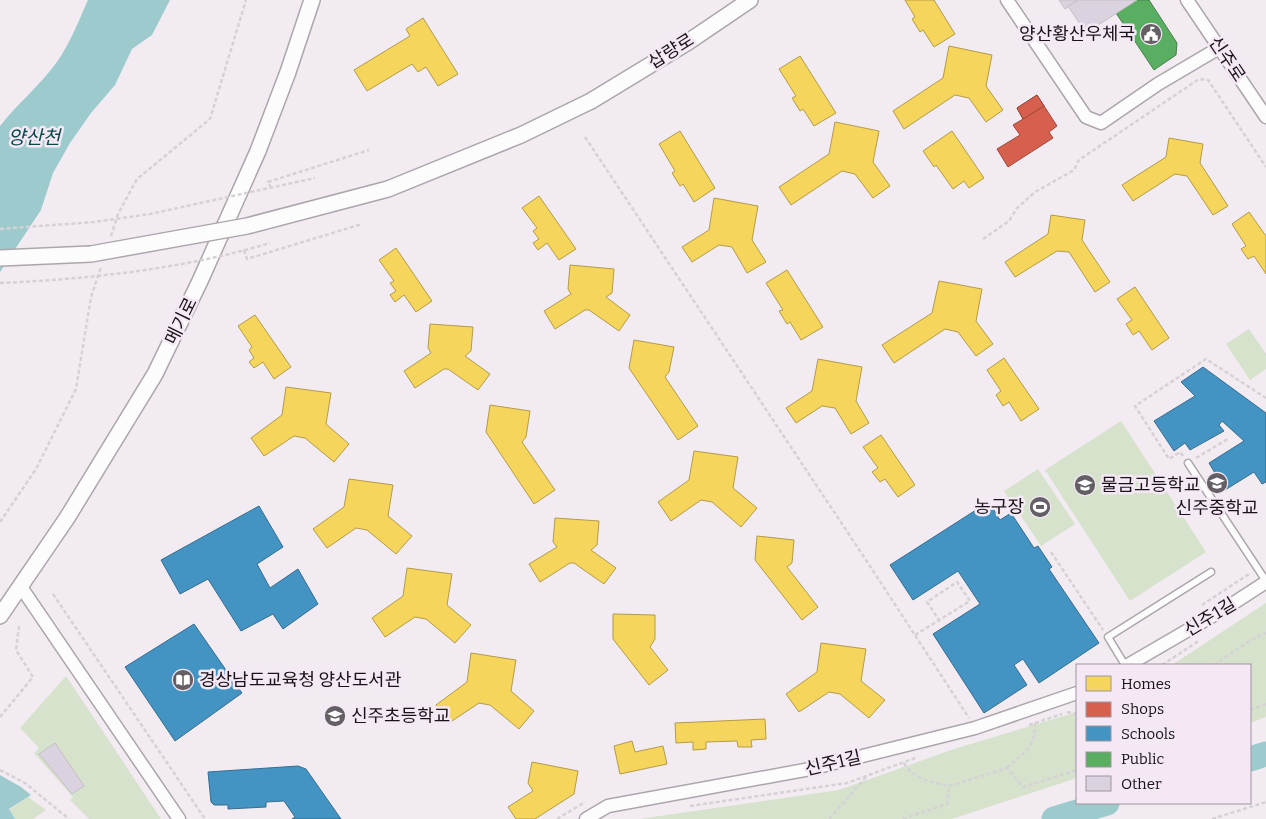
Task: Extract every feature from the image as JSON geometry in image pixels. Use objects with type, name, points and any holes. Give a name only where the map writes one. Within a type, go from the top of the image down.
[{"type":"street","name":"메기로","points":[[0,616],[67,518],[155,374],[258,151],[288,72],[312,0]]},
{"type":"street","name":"삽량로","points":[[0,258],[101,252],[247,226],[388,189],[521,135],[591,101],[688,42],[750,0]]},
{"type":"street","points":[[1007,0],[1086,117],[1101,123],[1158,84],[1219,48]]},
{"type":"street","name":"신주로","points":[[1187,0],[1266,117]]},
{"type":"street","name":"신주1길","points":[[1128,664],[1226,608],[1266,581]]},
{"type":"street","points":[[21,587],[179,819]]},
{"type":"street","name":"신주1길","points":[[586,819],[608,806],[810,770],[975,728],[1076,693]]},
{"type":"lane","points":[[1188,463],[1266,581]]},
{"type":"lane","points":[[1125,664],[1108,637],[1211,572]]},
{"type":"path","points":[[983,239],[1009,220],[1018,208],[1035,192],[1074,170],[1079,160],[1199,79],[1208,80],[1266,167]]},
{"type":"path","points":[[585,137],[969,719]]},
{"type":"path","points":[[271,188],[268,182],[369,150]]},
{"type":"path","points":[[0,229],[77,223],[150,214],[315,178]]},
{"type":"path","points":[[244,250],[247,259],[362,224]]},
{"type":"path","points":[[0,283],[109,276],[195,262],[270,243]]},
{"type":"path","points":[[1228,439],[1188,463],[1180,452],[1169,459],[1135,406],[1206,358],[1265,396]]},
{"type":"path","points":[[1051,552],[1108,637]]},
{"type":"path","points":[[914,635],[939,620],[970,601],[957,582],[927,602],[939,620]]},
{"type":"path","points":[[53,594],[205,819]]},
{"type":"path","points":[[0,717],[34,676],[16,650],[19,626]]},
{"type":"path","points":[[1215,664],[1251,640],[1266,633]]},
{"type":"path","points":[[1169,660],[1171,664]]},
{"type":"path","points":[[1251,710],[1266,704]]},
{"type":"path","points":[[1067,712],[1076,714]]},
{"type":"path","points":[[904,762],[909,772],[922,779],[950,786],[1007,768],[1027,751],[1034,738],[1035,723]]},
{"type":"path","points":[[1007,768],[1023,787],[1076,770]]},
{"type":"path","points":[[0,770],[25,783],[69,819]]},
{"type":"path","points":[[829,819],[868,775]]},
{"type":"path","points":[[902,819],[947,804],[950,786]]},
{"type":"path","points":[[556,819],[586,802]]},
{"type":"path","points":[[1212,819],[1266,802]]},
{"type":"green space","points":[[1249,329],[1266,354],[1266,369],[1250,380],[1226,344]]},
{"type":"green space","points":[[1121,421],[1206,552],[1130,601],[1045,470]]},
{"type":"green space","name":"농구장","points":[[1038,469],[1075,524],[1041,546],[1004,491]]},
{"type":"green space","points":[[1266,603],[1266,717],[1251,723],[1251,664],[1174,664]]},
{"type":"green space","points":[[66,676],[161,819],[89,819],[70,800],[73,797],[34,753],[39,748],[20,728]]},
{"type":"green space","points":[[1076,712],[1076,778],[952,819],[639,819],[839,790],[954,749]]},
{"type":"green space","points":[[28,797],[46,810],[33,819],[15,819],[9,810]]},
{"type":"water","name":"양산천","points":[[88,0],[170,0],[152,35],[132,49],[115,85],[91,113],[70,143],[53,173],[41,210],[0,272],[0,126],[59,59],[71,38]]},
{"type":"water","points":[[0,775],[31,795],[9,809],[15,819],[0,819]]},
{"type":"building: Homes","points":[[905,0],[934,0],[955,34],[934,47],[923,30],[920,32],[912,19],[915,17]]},
{"type":"building: Homes","points":[[423,18],[458,74],[438,86],[426,67],[418,72],[412,64],[367,91],[354,70],[410,36],[406,29]]},
{"type":"building: Homes","points":[[949,46],[992,55],[986,86],[1003,110],[986,122],[969,98],[955,95],[904,129],[893,111],[943,78]]},
{"type":"building: Homes","points":[[800,56],[836,113],[814,126],[803,109],[800,111],[792,98],[796,96],[779,69]]},
{"type":"building: Homes","points":[[835,122],[879,131],[873,162],[890,186],[873,198],[855,174],[842,171],[791,205],[779,187],[829,154]]},
{"type":"building: Homes","points":[[680,131],[715,188],[694,202],[683,184],[680,186],[672,173],[675,171],[659,144]]},
{"type":"building: Homes","points":[[952,131],[984,178],[969,188],[964,181],[953,189],[936,165],[934,167],[923,151]]},
{"type":"building: Homes","points":[[1169,138],[1203,144],[1200,163],[1228,206],[1213,215],[1187,176],[1175,174],[1133,201],[1122,185],[1166,157]]},
{"type":"building: Homes","points":[[539,196],[576,249],[559,260],[547,243],[538,250],[533,243],[539,239],[533,231],[537,228],[522,208]]},
{"type":"building: Homes","points":[[714,198],[758,206],[752,240],[766,262],[747,273],[732,247],[719,245],[692,262],[682,247],[709,230]]},
{"type":"building: Homes","points":[[1249,212],[1266,236],[1266,274],[1254,256],[1248,259],[1241,249],[1246,246],[1232,224]]},
{"type":"building: Homes","points":[[1051,215],[1085,220],[1082,240],[1110,282],[1095,292],[1069,252],[1057,251],[1015,277],[1005,262],[1048,234]]},
{"type":"building: Homes","points":[[396,248],[432,301],[416,312],[404,295],[395,302],[390,295],[396,291],[390,283],[394,281],[379,260]]},
{"type":"building: Homes","points":[[570,265],[614,269],[612,293],[606,297],[630,315],[619,331],[589,310],[585,310],[555,329],[544,311],[571,294],[568,289]]},
{"type":"building: Homes","points":[[787,270],[823,327],[801,340],[790,322],[787,324],[779,311],[783,310],[766,283]]},
{"type":"building: Homes","points":[[939,281],[982,289],[976,321],[993,344],[976,356],[958,332],[945,329],[894,363],[882,345],[932,313]]},
{"type":"building: Homes","points":[[1135,287],[1169,338],[1152,350],[1139,331],[1133,335],[1126,324],[1132,320],[1117,299]]},
{"type":"building: Homes","points":[[255,315],[291,367],[274,379],[263,362],[254,368],[249,362],[254,358],[249,350],[252,347],[238,326]]},
{"type":"building: Homes","points":[[430,324],[473,327],[471,351],[465,356],[490,374],[478,390],[448,369],[444,369],[415,388],[404,371],[431,353],[428,348]]},
{"type":"building: Homes","points":[[634,340],[674,347],[669,372],[665,377],[698,426],[678,440],[629,368]]},
{"type":"building: Homes","points":[[1004,358],[1039,409],[1021,421],[1009,402],[1003,406],[996,395],[1001,391],[987,370]]},
{"type":"building: Homes","points":[[818,359],[862,367],[856,401],[869,423],[851,434],[835,408],[822,406],[796,423],[786,408],[812,391]]},
{"type":"building: Homes","points":[[286,387],[331,393],[326,424],[349,444],[334,462],[305,438],[294,436],[264,456],[251,438],[282,415]]},
{"type":"building: Homes","points":[[490,405],[530,411],[526,437],[522,442],[555,490],[534,504],[486,432]]},
{"type":"building: Homes","points":[[881,435],[915,485],[898,497],[885,479],[880,482],[872,472],[878,468],[863,447]]},
{"type":"building: Homes","points":[[694,451],[738,457],[733,488],[757,508],[741,527],[712,502],[701,500],[671,521],[658,502],[689,480]]},
{"type":"building: Homes","points":[[349,479],[393,485],[388,516],[412,536],[396,554],[367,530],[356,528],[327,548],[313,529],[344,507]]},
{"type":"building: Homes","points":[[555,518],[599,521],[597,545],[591,550],[616,568],[604,584],[574,563],[570,563],[540,582],[529,564],[557,547],[553,542]]},
{"type":"building: Homes","points":[[757,536],[794,540],[792,563],[787,567],[818,607],[802,620],[755,560]]},
{"type":"building: Homes","points":[[407,568],[452,574],[447,605],[471,625],[455,643],[426,619],[415,617],[385,637],[372,618],[403,596]]},
{"type":"building: Homes","points":[[613,614],[655,615],[655,639],[650,647],[668,670],[649,685],[613,639]]},
{"type":"building: Homes","points":[[821,643],[866,649],[861,681],[885,700],[869,718],[840,694],[829,692],[799,712],[786,694],[817,672]]},
{"type":"building: Homes","points":[[471,653],[516,660],[511,691],[534,711],[519,729],[490,705],[479,703],[449,723],[436,705],[467,682]]},
{"type":"building: Homes","points":[[765,719],[766,739],[751,740],[752,747],[738,747],[737,741],[706,742],[706,749],[693,750],[693,742],[676,743],[675,723]]},
{"type":"building: Homes","points":[[632,741],[635,752],[663,746],[667,764],[620,774],[614,746]]},
{"type":"building: Homes","points":[[532,762],[578,771],[574,794],[535,819],[516,819],[508,807],[533,791],[528,783]]},
{"type":"building: Shops","points":[[1037,95],[1057,126],[1049,132],[1053,138],[1008,167],[997,149],[1020,135],[1013,125],[1023,119],[1017,108]]},
{"type":"building: Shops","points":[[1037,95],[1044,106],[1023,119],[1017,108]]},
{"type":"building: Schools","points":[[1203,367],[1266,413],[1266,482],[1262,484],[1254,472],[1225,490],[1209,463],[1244,441],[1222,421],[1219,425],[1224,431],[1190,450],[1185,443],[1174,451],[1154,421],[1195,396],[1181,382]]},
{"type":"building: Schools","points":[[259,506],[283,547],[257,564],[270,588],[298,569],[318,604],[283,629],[273,614],[241,631],[208,579],[180,594],[161,560]]},
{"type":"building: Schools","points":[[992,507],[1000,520],[1011,513],[1034,548],[1038,546],[1052,567],[1049,569],[1099,643],[1039,683],[1023,659],[1014,665],[1027,685],[984,713],[933,634],[980,604],[958,571],[913,600],[890,565],[976,510],[979,515]]},
{"type":"building: Schools","name":"경상남도교육청 양산도서관","points":[[194,624],[242,693],[175,741],[125,667]]},
{"type":"building: Schools","points":[[298,766],[306,769],[341,819],[292,819],[295,817],[284,801],[266,802],[266,807],[228,809],[228,805],[214,805],[211,802],[208,772]]},
{"type":"building: Public","points":[[1137,0],[1149,0],[1177,43],[1176,55],[1154,70],[1116,13]]},
{"type":"building: Other","points":[[1059,0],[1078,0],[1065,9]]},
{"type":"building: Other","points":[[1078,0],[1137,0],[1086,33],[1068,6]]},
{"type":"building: Other","points":[[55,743],[84,786],[72,794],[39,754]]},
{"type":"waterway","points":[[1251,759],[1266,754]]},
{"type":"waterway","points":[[1054,819],[1104,804]]},
{"type":"place","name":"양산황산우체국","points":[[1151,34]]},
{"type":"place","name":"신주중학교","points":[[1217,483]]},
{"type":"place","name":"물금고등학교","points":[[1085,485]]},
{"type":"place","name":"농구장","points":[[1040,507]]},
{"type":"place","name":"경상남도교육청 양산도서관","points":[[183,680]]},
{"type":"place","name":"신주초등학교","points":[[335,716]]}]
